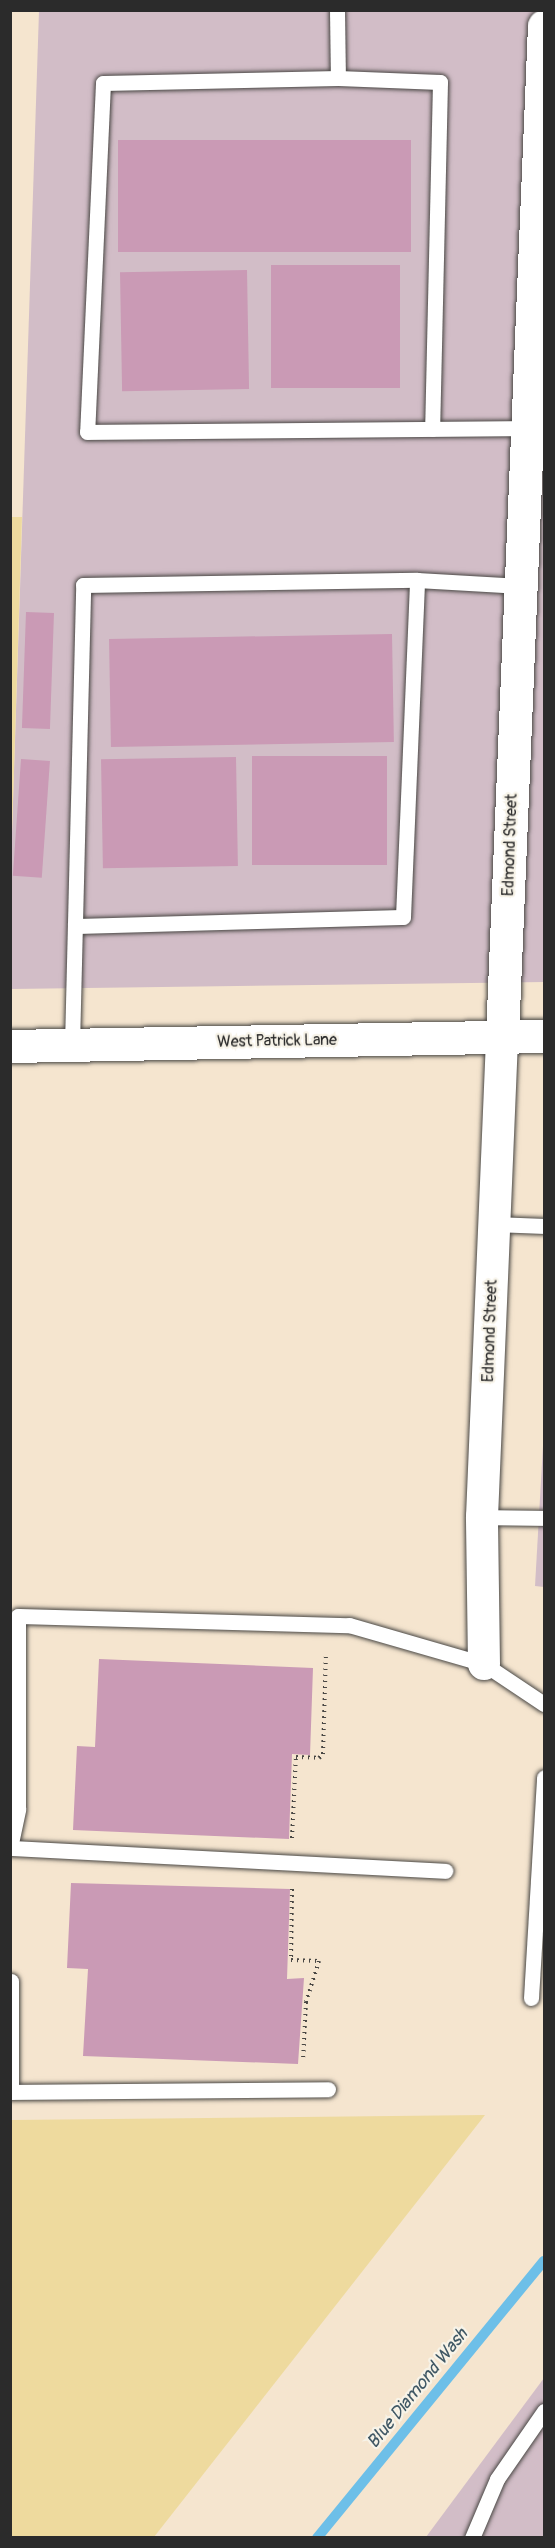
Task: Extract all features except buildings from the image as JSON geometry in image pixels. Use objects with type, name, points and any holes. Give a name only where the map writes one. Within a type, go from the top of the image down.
[{"type":"street","name":"Edmond Street","points":[[484,1664],[482,1517],[521,586],[534,522],[528,428],[544,26]]},
{"type":"street","name":"West Patrick Lane","points":[[10,1046],[544,1036]]},
{"type":"lane","points":[[337,10],[338,78]]},
{"type":"lane","points":[[432,429],[440,82],[338,78],[103,83],[87,432],[432,429],[528,428]]},
{"type":"lane","points":[[72,1045],[83,585],[417,580],[521,586]]},
{"type":"lane","points":[[75,926],[403,917],[417,580]]},
{"type":"lane","points":[[495,1224],[544,1226]]},
{"type":"lane","points":[[482,1517],[544,1518]]},
{"type":"lane","points":[[445,1871],[10,1848],[18,1809],[18,1616],[348,1625],[484,1664],[544,1704]]},
{"type":"lane","points":[[531,1998],[544,1777]]},
{"type":"lane","points":[[11,1981],[10,2092],[328,2089]]},
{"type":"lane","points":[[472,2538],[497,2479],[544,2411]]},
{"type":"path","points":[[292,1841],[296,1757],[319,1758],[322,1755],[326,1655]]},
{"type":"path","points":[[292,1889],[291,1960],[319,1961],[306,2002],[303,2060]]},
{"type":"shaded area","points":[[39,11],[544,11],[544,982],[11,989],[11,863]]},
{"type":"shaded area","points":[[544,1428],[544,1587],[535,1586]]},
{"type":"shaded area","points":[[544,2378],[544,2537],[426,2537]]},
{"type":"sand","points":[[10,517],[22,517],[11,863]]},
{"type":"sand","points":[[485,2115],[154,2537],[11,2537],[11,2120]]},
{"type":"waterway","name":"Blue Diamond Wash","points":[[317,2538],[544,2261]]}]
